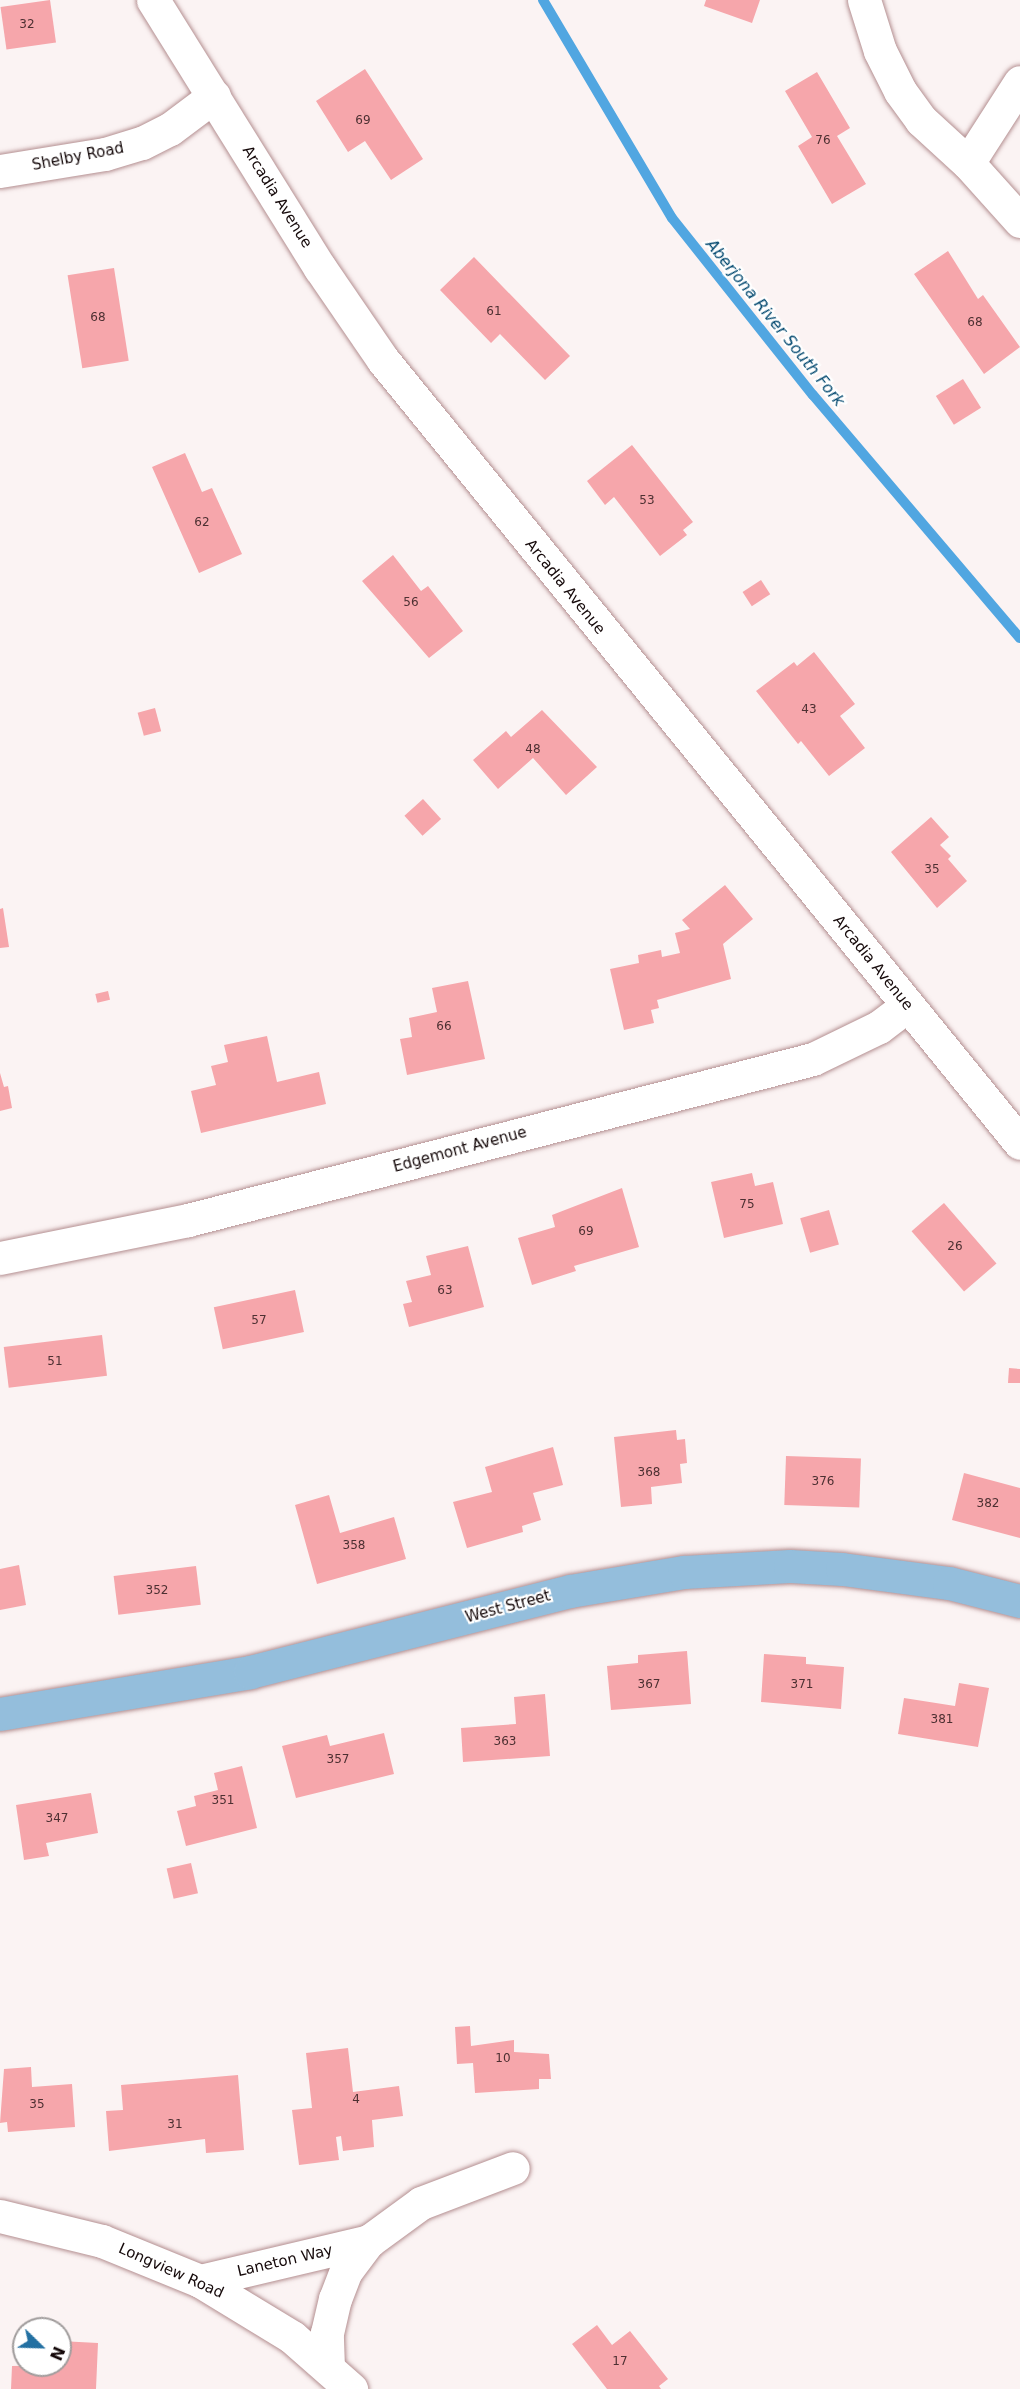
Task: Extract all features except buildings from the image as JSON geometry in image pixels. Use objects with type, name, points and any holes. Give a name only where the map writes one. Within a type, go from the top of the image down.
[{"type":"main road","name":"West Street","points":[[0,1714],[239,1674],[570,1591],[684,1572],[790,1566],[852,1570],[949,1583],[1020,1602]]},
{"type":"street","name":"Arcadia Avenue","points":[[153,0],[383,360],[1020,1143]]},
{"type":"street","points":[[864,0],[880,51],[900,91],[921,120],[968,163],[1020,221]]},
{"type":"street","points":[[968,163],[1020,82]]},
{"type":"street","name":"Shelby Road","points":[[0,171],[105,154],[142,143],[170,129],[214,96]]},
{"type":"street","name":"Edgemont Avenue","points":[[0,1258],[188,1220],[813,1059],[879,1027],[907,1006]]},
{"type":"street","name":"Laneton Way","points":[[339,2378],[327,2332],[335,2299],[346,2271],[369,2241],[421,2203],[513,2168]]},
{"type":"street","name":"Longview Road","points":[[0,2216],[102,2241],[200,2281],[252,2310],[339,2378]]},
{"type":"street","name":"Laneton Way","points":[[200,2281],[369,2241]]},
{"type":"waterway","name":"Aberjona River South Fork","points":[[543,0],[672,218],[813,395],[1020,638]]}]
